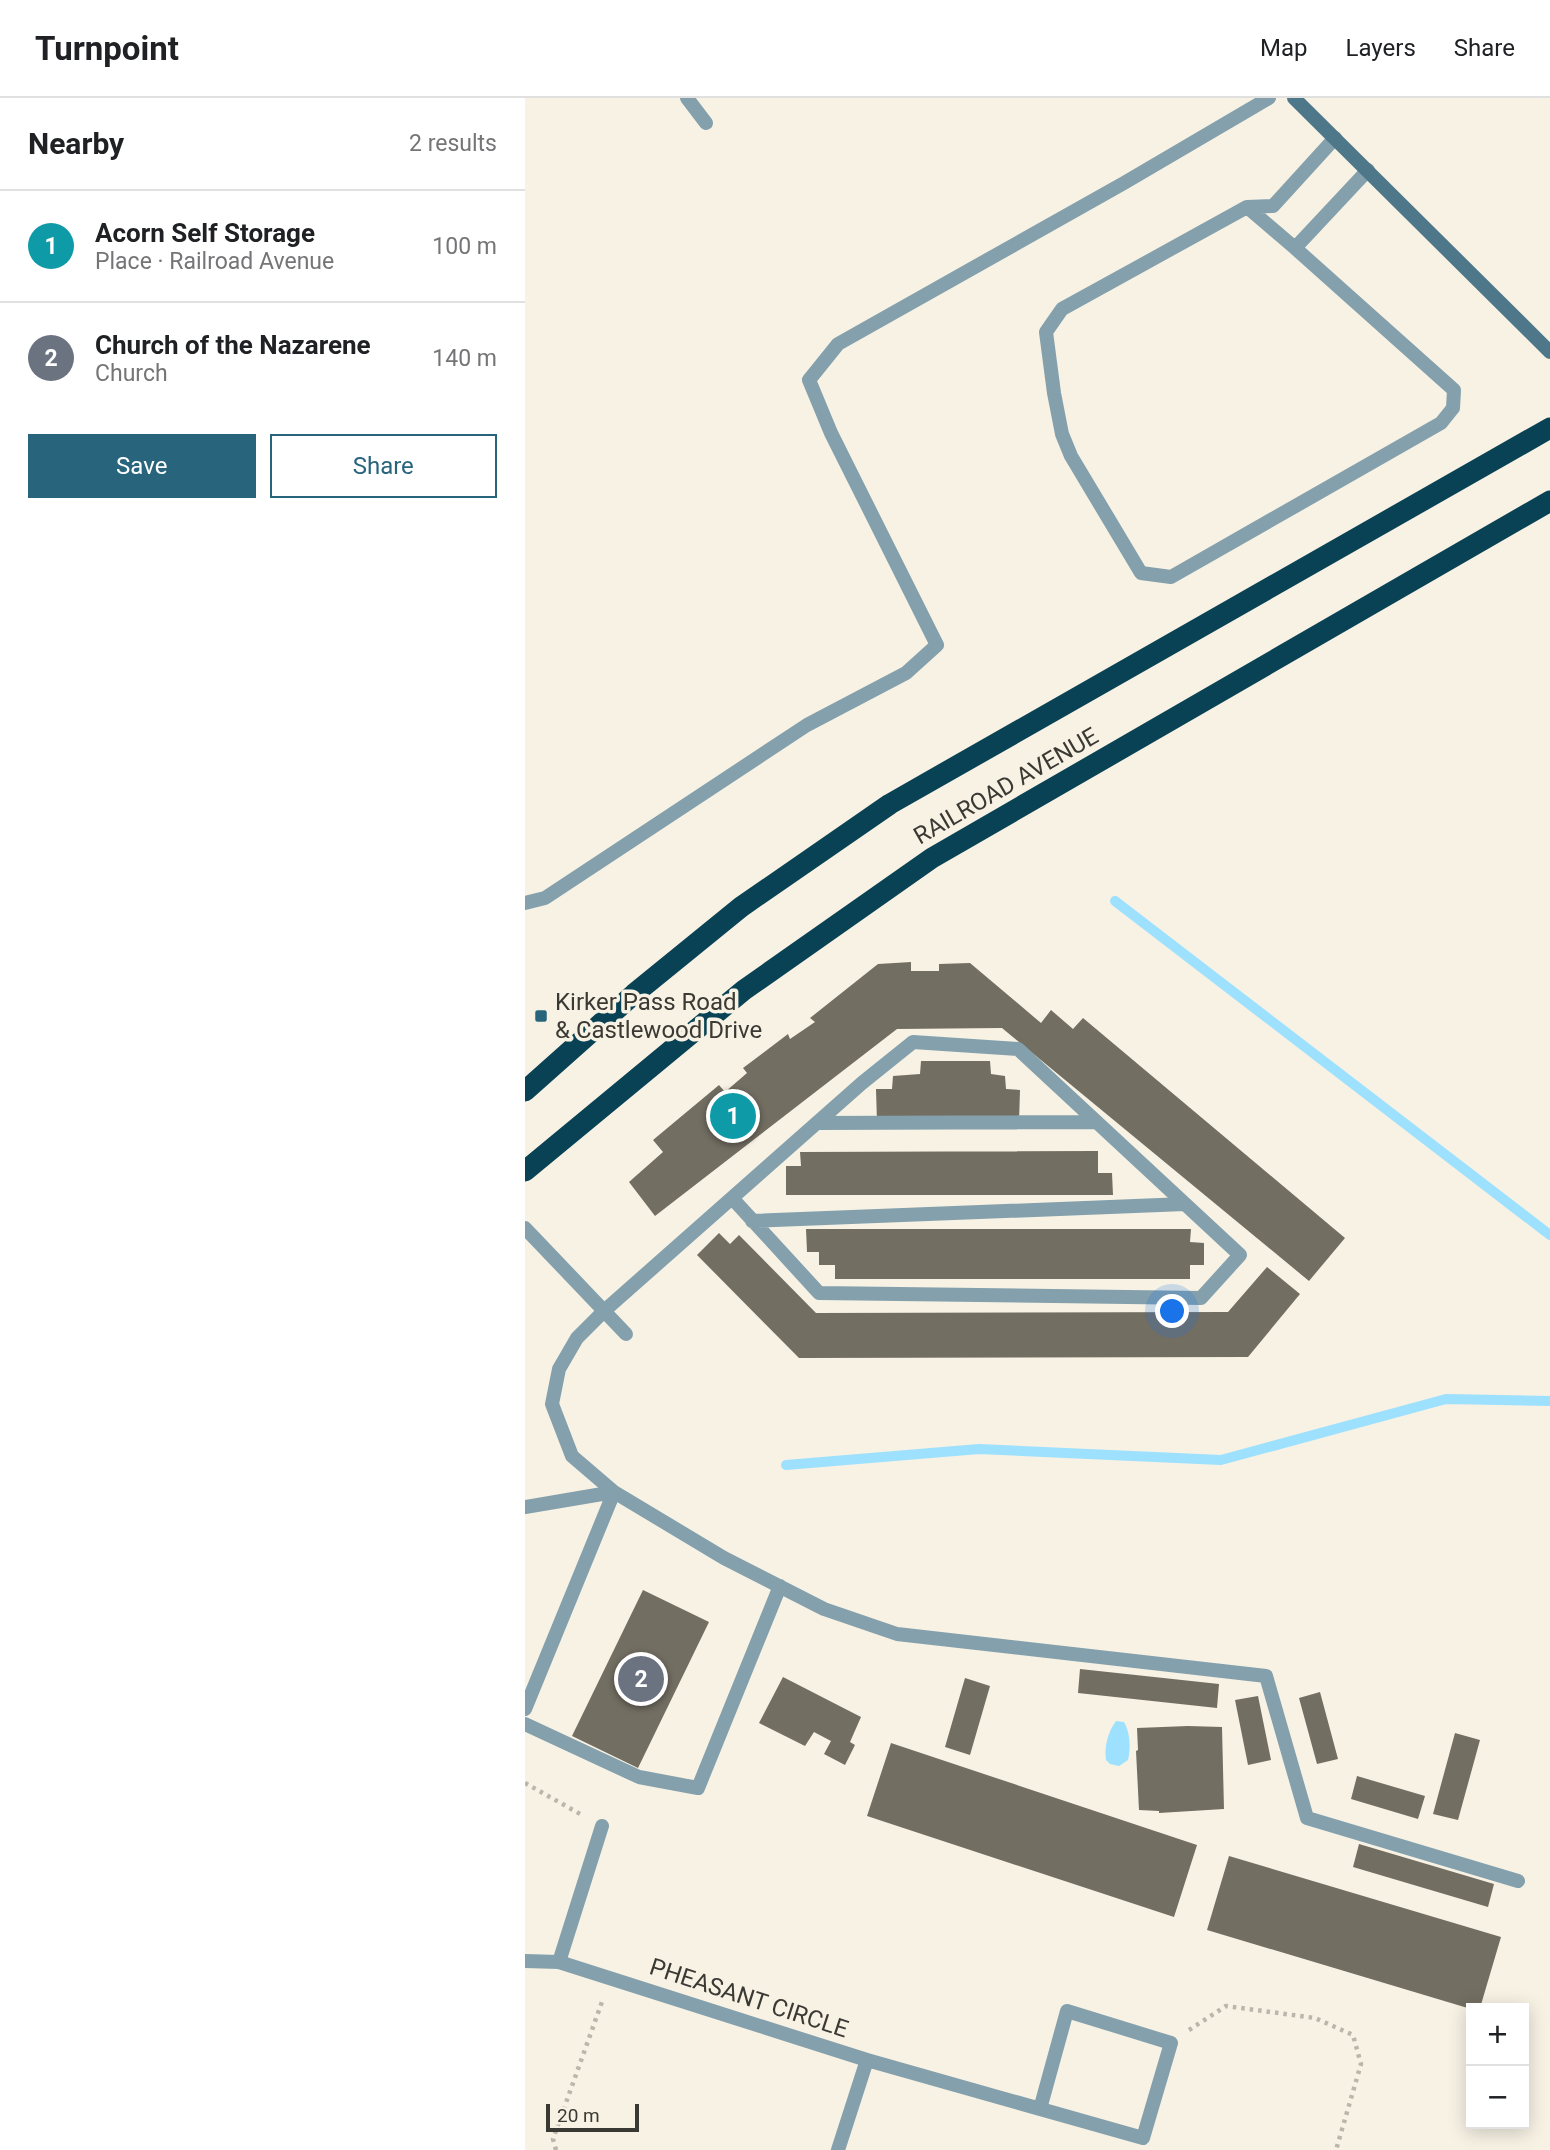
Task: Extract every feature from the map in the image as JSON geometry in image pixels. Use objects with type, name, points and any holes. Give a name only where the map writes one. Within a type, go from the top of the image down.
[{"type":"highway","name":"RAILROAD AVENUE","points":[[525,1091],[634,994],[741,906],[890,804],[1550,428]]},
{"type":"highway","name":"RAILROAD AVENUE","points":[[525,1171],[744,990],[932,858],[1550,501]]},
{"type":"street","points":[[687,98],[706,123]]},
{"type":"street","points":[[525,903],[545,898],[807,725],[906,673],[937,645],[831,433],[809,380],[838,344],[1269,98]]},
{"type":"street","points":[[1294,98],[1550,352]]},
{"type":"street","points":[[1247,207],[1454,390],[1453,408],[1441,422],[1171,577],[1141,573],[1071,456],[1062,434],[1046,332],[1062,309],[1247,207],[1273,206],[1335,138]]},
{"type":"street","points":[[1295,248],[1368,170]]},
{"type":"street","points":[[732,1198],[819,1293],[1201,1298],[1240,1255],[1018,1049],[913,1042],[818,1123],[732,1198],[604,1311],[577,1338],[559,1369],[552,1404],[572,1456],[614,1492],[725,1558],[824,1609],[897,1634],[1266,1676],[1307,1818],[1518,1881]]},
{"type":"street","points":[[818,1123],[1097,1122]]},
{"type":"street","points":[[752,1220],[1185,1204]]},
{"type":"street","points":[[525,1228],[626,1334]]},
{"type":"street","points":[[525,1507],[614,1492]]},
{"type":"street","points":[[525,1709],[614,1492]]},
{"type":"street","points":[[525,1724],[639,1777],[698,1788],[780,1586]]},
{"type":"street","points":[[559,1962],[602,1826]]},
{"type":"street","name":"PHEASANT CIRCLE","points":[[525,1961],[559,1962],[611,1977],[867,2060],[838,2150]]},
{"type":"street","points":[[867,2060],[1040,2109],[1143,2138],[1171,2043],[1067,2011],[1040,2109]]},
{"type":"path","points":[[525,1783],[602,1826]]},
{"type":"path","points":[[557,2150],[553,2139],[611,1977]]},
{"type":"path","points":[[1171,2043],[1226,2006],[1315,2018],[1353,2035],[1361,2064],[1336,2150]]},
{"type":"water","points":[[1116,1721],[1124,1722],[1129,1740],[1128,1760],[1119,1766],[1106,1760],[1107,1739]]},
{"type":"building","points":[[911,962],[911,971],[939,971],[939,964],[970,963],[1041,1023],[1051,1010],[1073,1029],[1083,1018],[1345,1238],[1309,1281],[1002,1028],[897,1029],[655,1216],[629,1182],[663,1152],[653,1140],[719,1085],[725,1092],[747,1073],[743,1068],[788,1034],[790,1039],[815,1022],[810,1018],[878,964]]},
{"type":"building","points":[[921,1061],[990,1061],[991,1074],[1005,1076],[1006,1089],[1020,1090],[1019,1122],[877,1122],[876,1089],[892,1089],[893,1076],[920,1074]]},
{"type":"building","points":[[1098,1151],[1098,1173],[1112,1173],[1113,1195],[786,1195],[786,1166],[801,1166],[800,1152]]},
{"type":"building","points":[[806,1229],[1191,1229],[1190,1242],[1204,1243],[1204,1265],[1190,1265],[1190,1279],[835,1279],[835,1265],[819,1265],[819,1252],[807,1252]]},
{"type":"building","points":[[719,1233],[730,1244],[739,1235],[816,1313],[1228,1312],[1267,1267],[1300,1294],[1248,1357],[799,1358],[697,1255]]},
{"type":"building","points":[[643,1590],[709,1622],[638,1768],[572,1736]]},
{"type":"building","points":[[1080,1669],[1219,1684],[1217,1708],[1078,1693]]},
{"type":"building","points":[[783,1677],[861,1717],[850,1742],[855,1745],[845,1765],[824,1754],[831,1741],[814,1732],[805,1746],[759,1723]]},
{"type":"building","points":[[965,1678],[990,1686],[970,1755],[945,1747]]},
{"type":"building","points":[[1320,1692],[1338,1759],[1317,1764],[1299,1698]]},
{"type":"building","points":[[1258,1696],[1271,1760],[1248,1765],[1235,1700]]},
{"type":"building","points":[[1222,1727],[1224,1809],[1159,1813],[1139,1810],[1137,1728]]},
{"type":"building","points":[[1455,1733],[1480,1740],[1458,1820],[1433,1814]]},
{"type":"building","points":[[891,1743],[1197,1845],[1174,1917],[867,1816]]},
{"type":"building","points":[[1357,1776],[1425,1796],[1418,1819],[1351,1799]]},
{"type":"building","points":[[1359,1844],[1494,1884],[1488,1907],[1353,1867]]},
{"type":"building","points":[[1229,1856],[1501,1937],[1481,2003],[1466,2003],[1466,2008],[1207,1930]]},
{"type":"waterway","points":[[1115,901],[1550,1235]]},
{"type":"waterway","points":[[786,1465],[979,1449],[1221,1460],[1446,1399],[1550,1401]]},
{"type":"place","name":"Kirker Pass Road & Castlewood Drive","points":[[541,1016]]},
{"type":"place","name":"Acorn Self Storage","points":[[733,1116]]},
{"type":"place","name":"Church of the Nazarene","points":[[641,1679]]}]
